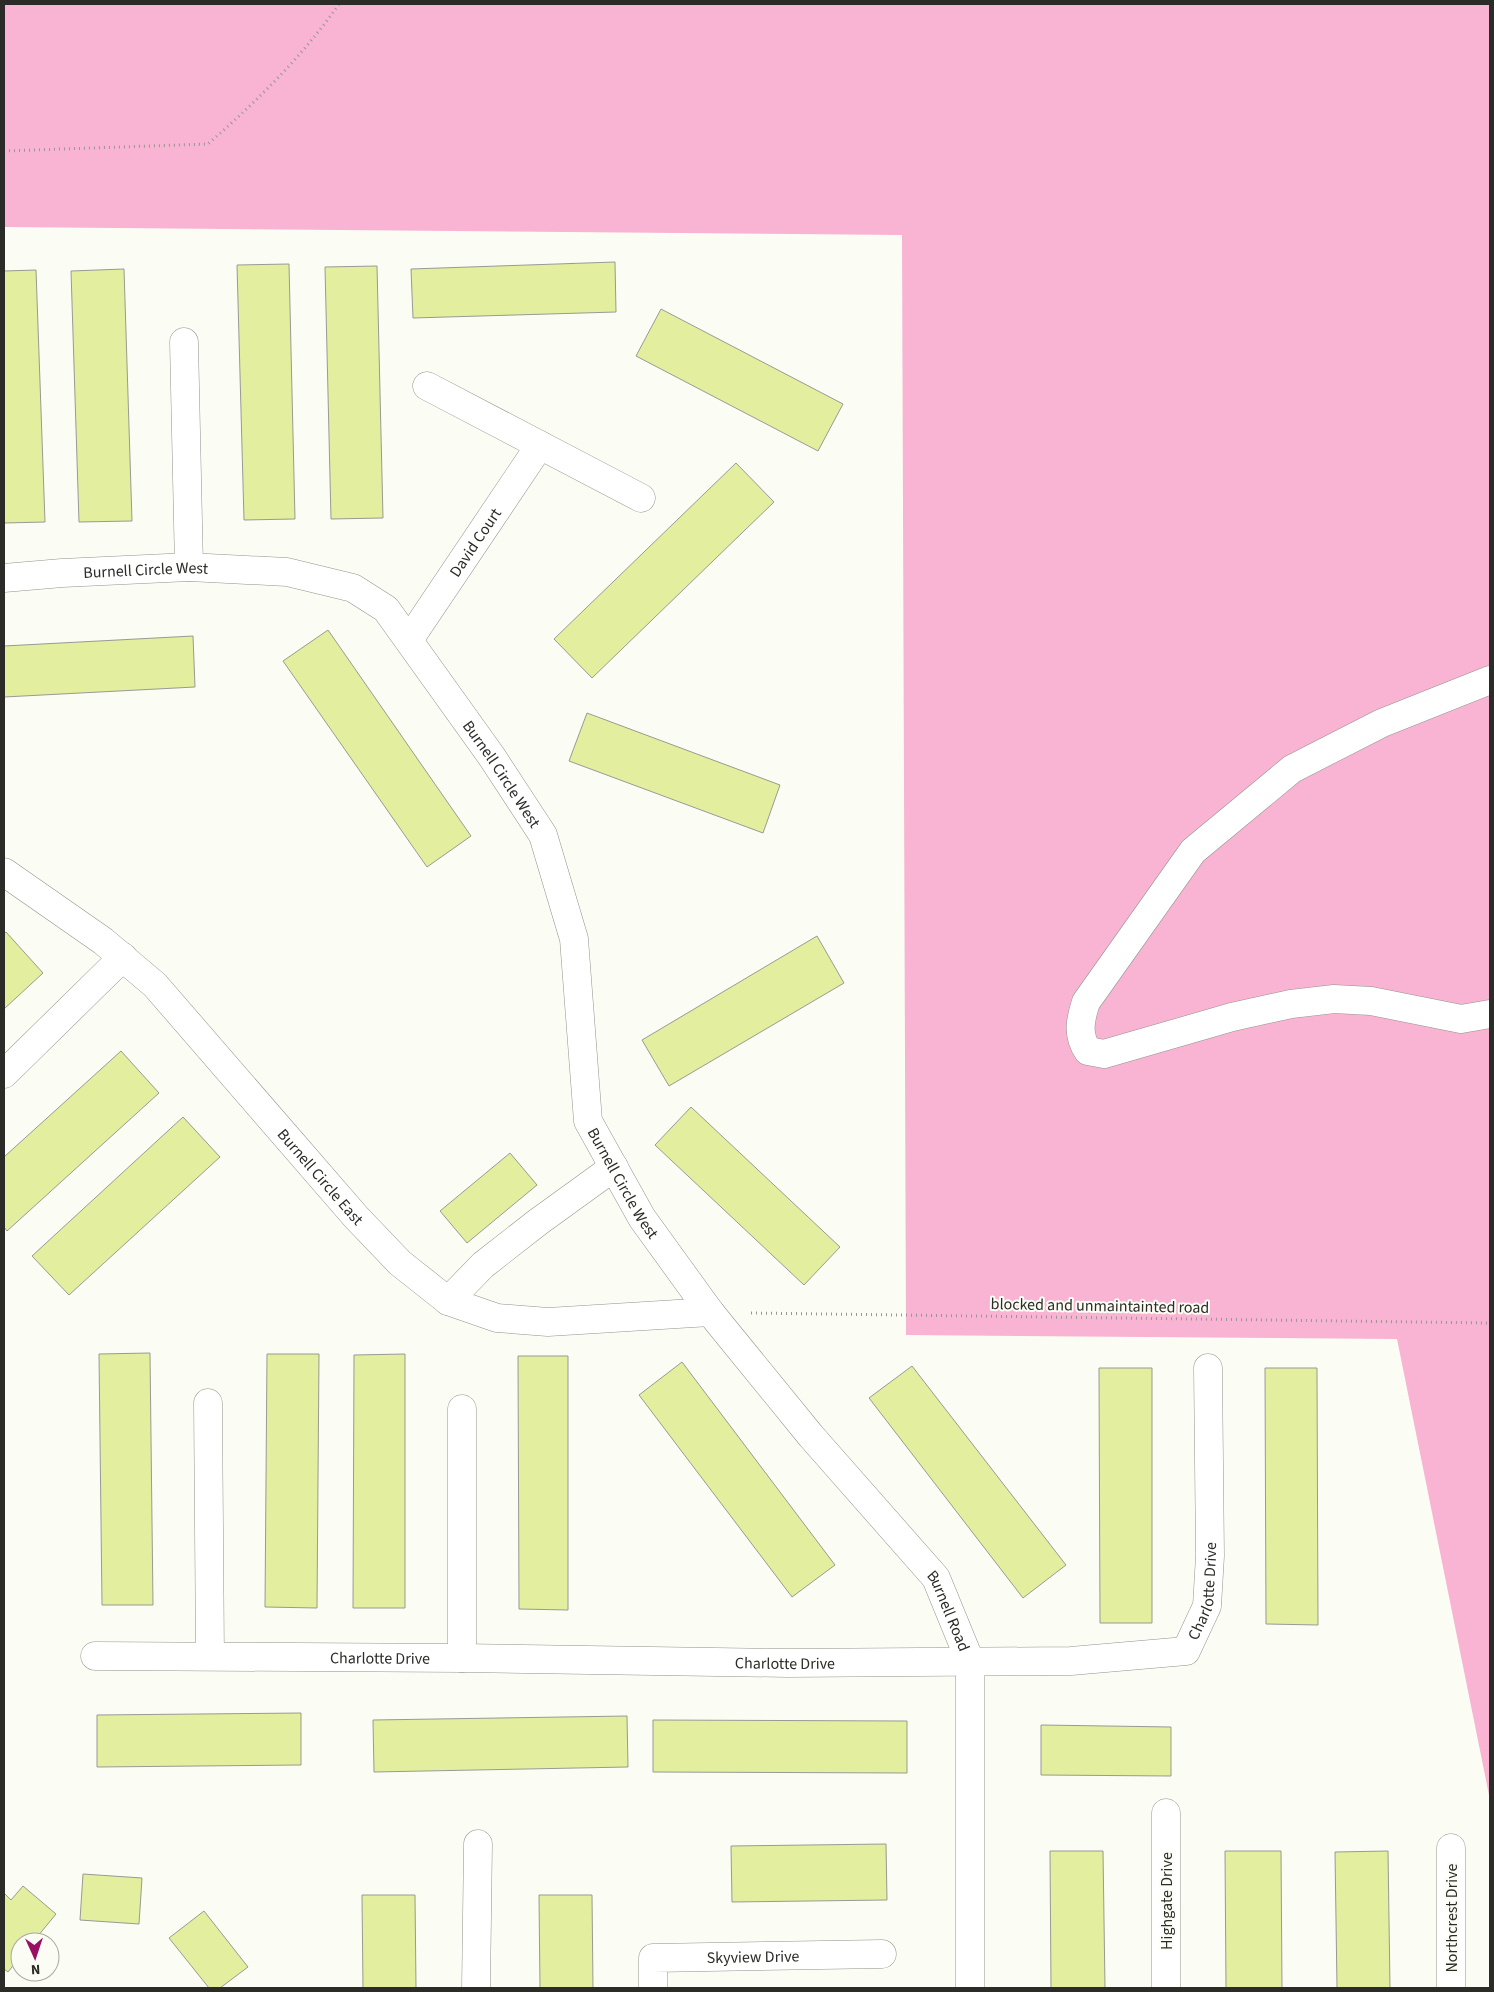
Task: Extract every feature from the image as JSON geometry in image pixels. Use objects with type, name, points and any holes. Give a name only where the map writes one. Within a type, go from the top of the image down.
[{"type":"street","points":[[184,342],[188,567]]},
{"type":"street","points":[[427,386],[641,498]]},
{"type":"street","name":"David Court","points":[[409,640],[540,445]]},
{"type":"street","name":"Burnell Circle West","points":[[4,578],[62,573],[188,567],[287,572],[353,588],[386,609],[492,757],[542,835],[574,939],[588,1121],[642,1218],[710,1312]]},
{"type":"street","points":[[1490,680],[1382,724],[1292,769],[1192,852],[1086,1002],[1081,1018],[1081,1041],[1088,1051],[1104,1054],[1232,1017],[1291,1004],[1334,999],[1371,1002],[1461,1019],[1490,1014]]},
{"type":"street","name":"Burnell Circle East","points":[[4,872],[103,941],[155,986],[356,1217],[400,1262],[448,1301],[497,1318],[548,1322],[710,1312]]},
{"type":"street","points":[[4,1074],[122,957]]},
{"type":"street","points":[[448,1301],[483,1265],[614,1167]]},
{"type":"street","name":"Burnell Road","points":[[710,1312],[811,1436],[936,1578],[970,1662],[970,1988]]},
{"type":"street","name":"Charlotte Drive","points":[[95,1656],[462,1658],[787,1663],[1071,1661],[1186,1651],[1207,1606],[1210,1556],[1208,1368]]},
{"type":"street","points":[[208,1403],[210,1656]]},
{"type":"street","points":[[462,1409],[462,1658]]},
{"type":"street","name":"Highgate Drive","points":[[1166,1813],[1166,1988]]},
{"type":"street","points":[[476,1988],[478,1844]]},
{"type":"street","name":"Northcrest Drive","points":[[1450,1988],[1451,1848]]},
{"type":"street","name":"Skyview Drive","points":[[653,1988],[653,1958],[882,1954]]},
{"type":"path","points":[[4,151],[208,144],[276,82],[317,34],[339,4]]},
{"type":"path","name":"blocked and unmaintainted road","points":[[710,1312],[1490,1323]]},
{"type":"shaded area","points":[[4,4],[1490,4],[1490,1800],[1397,1339],[906,1335],[902,235],[4,227]]},
{"type":"building","points":[[615,262],[616,312],[413,318],[411,269]]},
{"type":"building","points":[[289,264],[295,519],[244,520],[237,265]]},
{"type":"building","points":[[377,266],[383,518],[331,519],[325,267]]},
{"type":"building","points":[[124,269],[132,521],[79,522],[71,271]]},
{"type":"building","points":[[36,270],[45,522],[4,523],[4,271]]},
{"type":"building","points":[[661,309],[843,404],[818,451],[636,356]]},
{"type":"building","points":[[736,463],[774,502],[592,678],[554,639]]},
{"type":"building","points":[[328,630],[471,836],[427,867],[283,661]]},
{"type":"building","points":[[193,636],[195,687],[4,697],[4,646]]},
{"type":"building","points":[[587,713],[780,785],[763,833],[569,761]]},
{"type":"building","points":[[6,932],[43,973],[4,1009],[4,934]]},
{"type":"building","points":[[817,936],[844,983],[669,1086],[642,1040]]},
{"type":"building","points":[[121,1051],[159,1093],[7,1231],[4,1227],[4,1157]]},
{"type":"building","points":[[691,1107],[840,1247],[804,1285],[655,1145]]},
{"type":"building","points":[[183,1117],[220,1157],[69,1295],[32,1256]]},
{"type":"building","points":[[510,1153],[537,1185],[467,1243],[440,1211]]},
{"type":"building","points":[[150,1353],[153,1605],[102,1605],[99,1354]]},
{"type":"building","points":[[267,1354],[319,1354],[317,1608],[265,1607]]},
{"type":"building","points":[[405,1354],[405,1608],[353,1608],[354,1355]]},
{"type":"building","points":[[518,1356],[568,1356],[568,1610],[519,1609]]},
{"type":"building","points":[[682,1362],[835,1565],[792,1597],[639,1395]]},
{"type":"building","points":[[912,1366],[1066,1565],[1023,1598],[869,1398]]},
{"type":"building","points":[[1099,1368],[1152,1368],[1152,1623],[1100,1623]]},
{"type":"building","points":[[1265,1368],[1317,1368],[1318,1625],[1266,1624]]},
{"type":"building","points":[[301,1713],[301,1765],[97,1767],[97,1715]]},
{"type":"building","points":[[627,1716],[628,1767],[374,1772],[373,1720]]},
{"type":"building","points":[[653,1720],[907,1721],[907,1773],[653,1772]]},
{"type":"building","points":[[1041,1725],[1171,1727],[1171,1776],[1041,1775]]},
{"type":"building","points":[[886,1844],[887,1900],[732,1902],[731,1846]]},
{"type":"building","points":[[1050,1851],[1103,1851],[1105,1988],[1051,1988]]},
{"type":"building","points":[[1225,1851],[1281,1851],[1282,1988],[1226,1988]]},
{"type":"building","points":[[1388,1851],[1390,1988],[1337,1988],[1335,1852]]},
{"type":"building","points":[[83,1874],[142,1878],[139,1924],[80,1920]]},
{"type":"building","points":[[23,1886],[56,1914],[41,1932],[10,1932],[10,1970],[8,1972],[4,1969],[4,1893],[11,1900]]},
{"type":"building","points":[[362,1895],[415,1895],[416,1988],[363,1988]]},
{"type":"building","points":[[539,1895],[592,1895],[593,1988],[540,1988]]},
{"type":"building","points":[[204,1911],[248,1967],[220,1988],[209,1988],[169,1938]]}]
